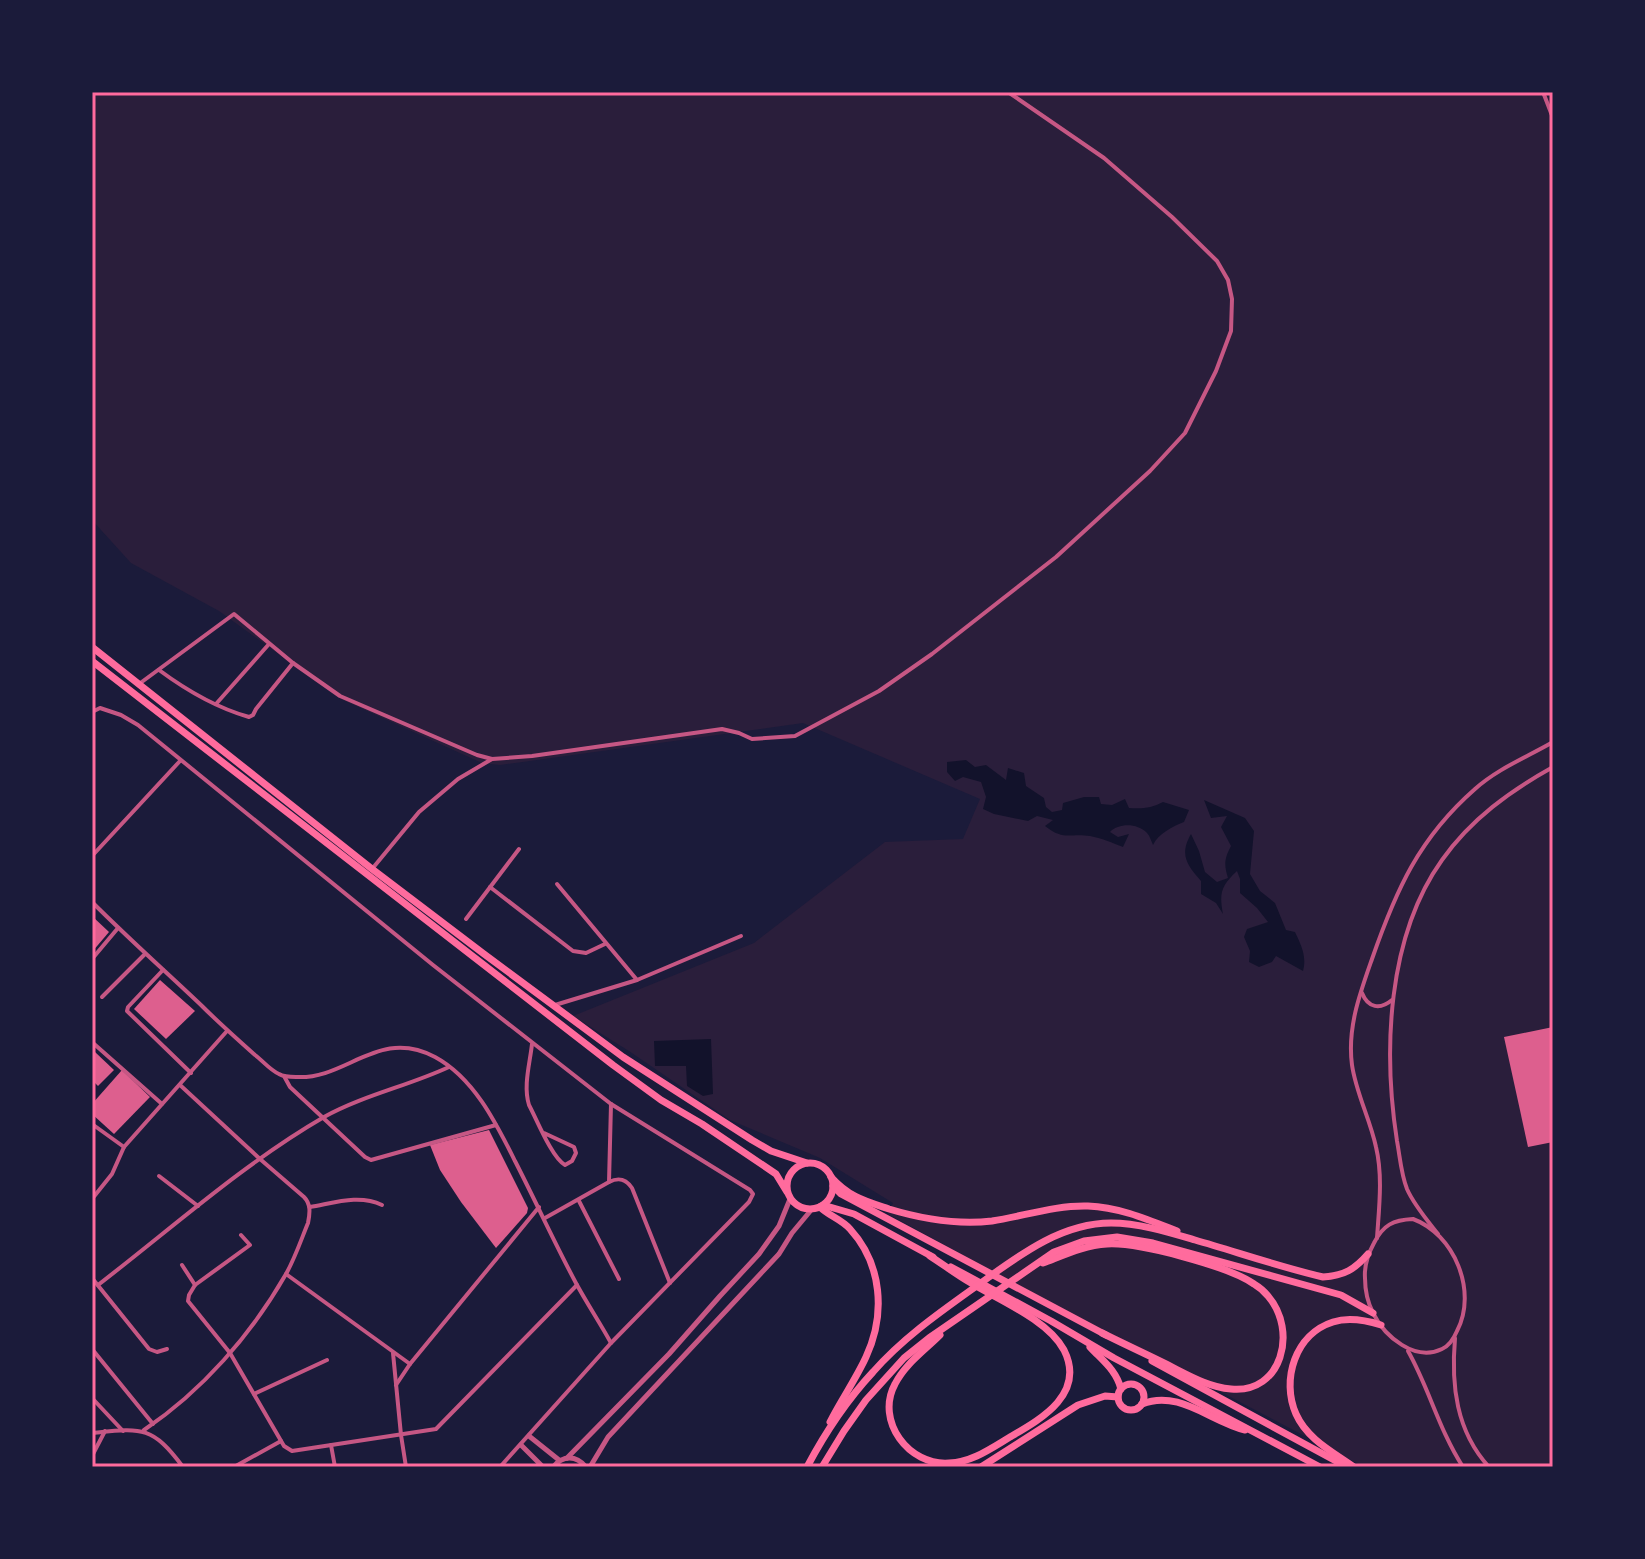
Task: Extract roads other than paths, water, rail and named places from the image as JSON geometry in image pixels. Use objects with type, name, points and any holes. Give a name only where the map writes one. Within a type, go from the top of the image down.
[{"type":"main road","points":[[92,647],[372,869],[623,1057],[771,1151],[822,1166],[841,1194],[1347,1467]]},
{"type":"main road","points":[[92,661],[613,1065],[661,1100],[776,1174],[798,1206],[854,1214],[1320,1467]]},
{"type":"main road","points":[[789,1195],[789,1175],[796,1167],[807,1163]]},
{"type":"main road","points":[[818,1207],[831,1196],[832,1182]]},
{"type":"main road","points":[[832,1182],[868,1202],[932,1220],[977,1222],[1091,1206],[1141,1218],[1220,1247]]},
{"type":"main road","points":[[807,1467],[870,1349],[878,1322],[879,1304],[872,1264],[864,1248],[848,1227],[818,1207]]},
{"type":"main road","points":[[817,1449],[849,1400],[910,1336],[1013,1260],[1065,1233],[1112,1223],[1152,1229],[1323,1277],[1349,1272],[1368,1254]]},
{"type":"main road","points":[[822,1467],[866,1400],[919,1345],[1054,1252],[1084,1241],[1107,1237],[1153,1243],[1341,1295],[1373,1313]]},
{"type":"main road","points":[[1030,1268],[1082,1248],[1108,1244],[1137,1246],[1195,1261],[1244,1278],[1261,1289],[1281,1318],[1284,1338],[1280,1357],[1272,1372],[1257,1384],[1239,1389],[1204,1383],[1102,1333]]},
{"type":"main road","points":[[930,1256],[1052,1334],[1063,1350],[1069,1373],[1062,1397],[1033,1424],[973,1458],[935,1463],[910,1451],[898,1436],[891,1418],[890,1399],[904,1369],[949,1324]]},
{"type":"main road","points":[[1354,1467],[1319,1443],[1301,1424],[1292,1404],[1290,1374],[1303,1343],[1325,1325],[1351,1320],[1381,1325]]},
{"type":"main road","points":[[1086,1342],[1112,1368],[1117,1377],[1119,1403],[1127,1410],[1135,1410],[1151,1400],[1173,1401],[1258,1433]]},
{"type":"main road","points":[[981,1467],[1078,1405],[1119,1393],[1129,1385],[1139,1387],[1144,1395],[1142,1404]]},
{"type":"street","points":[[139,684],[234,614],[293,663],[340,696],[492,759],[722,729],[752,739],[795,736],[879,691],[932,654],[1056,557],[1150,471],[1185,433],[1216,371],[1231,331],[1232,299],[1228,280],[1217,261],[1104,158],[1008,92]]},
{"type":"street","points":[[1543,92],[1553,118]]},
{"type":"street","points":[[216,704],[269,644]]},
{"type":"street","points":[[159,670],[216,704],[251,716],[293,663]]},
{"type":"street","points":[[92,712],[100,708],[138,725],[532,1044],[611,1104],[753,1194],[749,1202],[611,1343],[500,1467]]},
{"type":"street","points":[[1377,1238],[1380,1187],[1377,1150],[1356,1081],[1351,1054],[1352,1026],[1392,903],[1430,837],[1475,788],[1553,742]]},
{"type":"street","points":[[372,869],[419,812],[458,779],[492,759]]},
{"type":"street","points":[[92,856],[180,760]]},
{"type":"street","points":[[1438,1234],[1413,1219],[1387,1224],[1368,1254],[1364,1274],[1373,1313],[1381,1325],[1407,1348],[1422,1353],[1440,1351],[1456,1335],[1464,1305],[1463,1281],[1452,1252],[1408,1192],[1401,1165],[1392,1100],[1391,1060],[1393,1000],[1401,954],[1415,910],[1429,881],[1460,837],[1487,810],[1520,785],[1553,767]]},
{"type":"street","points":[[466,919],[519,849]]},
{"type":"street","points":[[557,884],[637,980]]},
{"type":"street","points":[[490,887],[573,951],[586,953],[605,944]]},
{"type":"street","points":[[92,902],[227,1031],[284,1076],[325,1074],[357,1058],[387,1049],[425,1053],[449,1067],[472,1090],[496,1125],[577,1285],[611,1343]]},
{"type":"street","points":[[92,959],[118,928]]},
{"type":"street","points":[[555,1005],[637,980],[741,936]]},
{"type":"street","points":[[102,997],[145,954]]},
{"type":"street","points":[[163,970],[127,1011],[191,1073]]},
{"type":"street","points":[[1361,991],[1366,1002],[1372,1006],[1380,1007],[1393,1000]]},
{"type":"street","points":[[92,1199],[109,1180],[124,1147],[227,1031]]},
{"type":"street","points":[[92,1044],[162,1104]]},
{"type":"street","points":[[532,1044],[527,1097],[544,1133],[560,1162],[563,1165],[571,1163],[575,1155],[574,1147],[544,1133]]},
{"type":"street","points":[[98,1285],[260,1159],[323,1118],[357,1101],[449,1067]]},
{"type":"street","points":[[284,1076],[290,1087],[371,1160],[496,1125]]},
{"type":"street","points":[[92,1433],[144,1430],[194,1390],[230,1353],[256,1320],[286,1274],[308,1223],[308,1201],[301,1193],[180,1085]]},
{"type":"street","points":[[609,1182],[611,1104]]},
{"type":"street","points":[[92,1124],[124,1147]]},
{"type":"street","points":[[159,1176],[198,1206]]},
{"type":"street","points":[[545,1218],[609,1182],[623,1179],[632,1188],[670,1283]]},
{"type":"street","points":[[567,1458],[669,1354],[759,1254],[779,1226],[789,1195]]},
{"type":"street","points":[[309,1207],[360,1198],[382,1205]]},
{"type":"street","points":[[579,1201],[619,1279]]},
{"type":"street","points":[[396,1385],[539,1207]]},
{"type":"street","points":[[553,1467],[559,1460],[576,1458],[588,1467],[608,1437],[779,1254],[792,1233],[818,1207]]},
{"type":"street","points":[[241,1235],[250,1245],[195,1285],[189,1295],[189,1303],[230,1353],[286,1449],[292,1451],[439,1427],[577,1285]]},
{"type":"street","points":[[182,1265],[195,1285]]},
{"type":"street","points":[[286,1274],[410,1364]]},
{"type":"street","points":[[92,1278],[149,1349],[157,1352],[167,1349]]},
{"type":"street","points":[[1456,1335],[1454,1394],[1463,1427],[1489,1467]]},
{"type":"street","points":[[1407,1348],[1450,1447],[1463,1467]]},
{"type":"street","points":[[92,1349],[153,1424]]},
{"type":"street","points":[[393,1353],[406,1467]]},
{"type":"street","points":[[254,1394],[327,1360]]},
{"type":"street","points":[[92,1398],[123,1431]]},
{"type":"street","points":[[144,1430],[162,1441],[183,1467]]},
{"type":"street","points":[[92,1456],[105,1431]]},
{"type":"street","points":[[529,1436],[559,1460]]},
{"type":"street","points":[[234,1467],[281,1440]]},
{"type":"street","points":[[331,1445],[335,1467]]},
{"type":"street","points":[[521,1445],[543,1467]]}]
